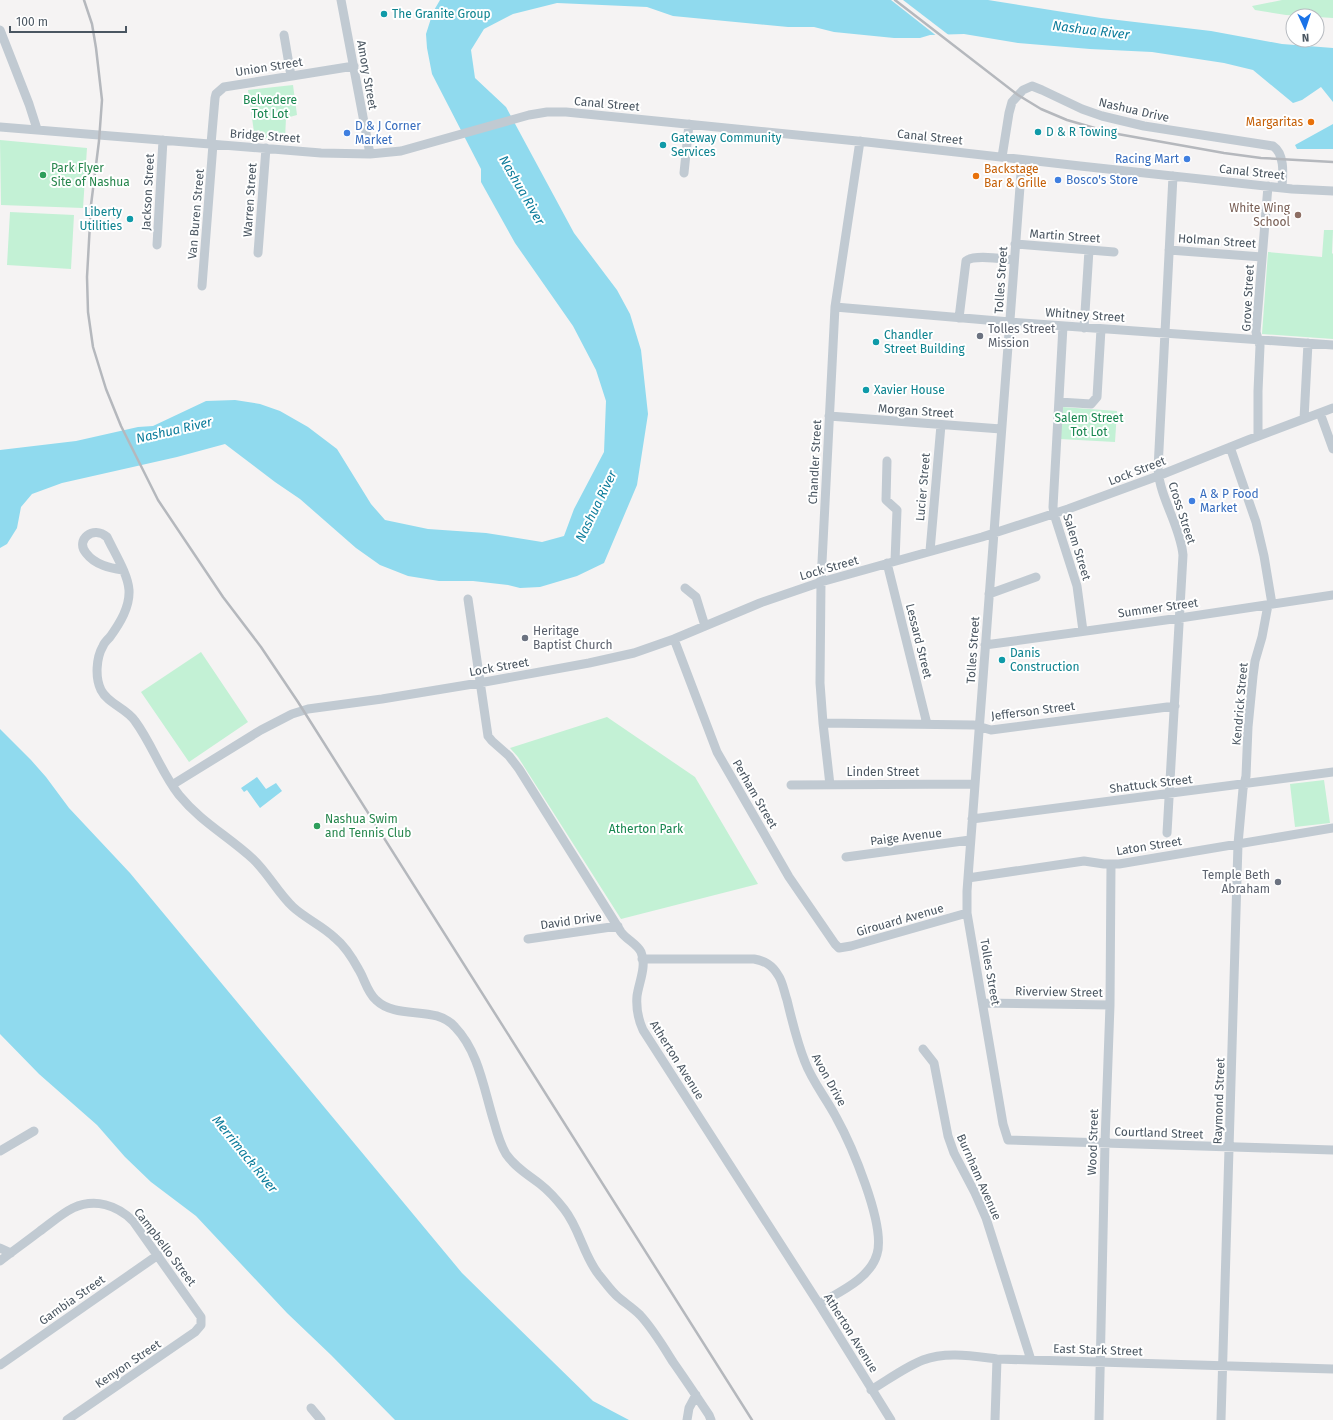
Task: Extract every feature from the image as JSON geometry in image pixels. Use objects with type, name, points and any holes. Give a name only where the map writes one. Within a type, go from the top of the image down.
[{"type":"street","name":"Amory Street","points":[[341,0],[370,154]]},
{"type":"street","points":[[0,30],[29,104],[37,130]]},
{"type":"street","points":[[284,35],[291,76]]},
{"type":"street","name":"Union Street","points":[[212,144],[215,98],[219,92],[228,86],[354,66]]},
{"type":"street","name":"Nashua Drive","points":[[1002,157],[1012,102],[1023,90],[1032,86],[1082,109],[1102,116],[1144,126],[1273,146],[1277,149],[1281,160],[1282,187]]},
{"type":"street","name":"Canal Street","points":[[523,116],[547,112],[566,112],[860,141],[1268,186],[1333,191]]},
{"type":"street","name":"Bridge Street","points":[[0,127],[266,148],[370,154],[402,151],[523,116]]},
{"type":"street","points":[[684,173],[689,124]]},
{"type":"street","name":"Jackson Street","points":[[157,245],[163,140]]},
{"type":"street","name":"Chandler Street","points":[[830,785],[823,723],[820,677],[821,582],[835,307],[860,141]]},
{"type":"street","name":"Van Buren Street","points":[[202,286],[212,144]]},
{"type":"street","name":"Warren Street","points":[[258,253],[266,148]]},
{"type":"street","name":"Tolles Street","points":[[1008,1140],[1003,1124],[967,913],[970,840],[1022,160]]},
{"type":"street","name":"Cross Street","points":[[1167,833],[1183,564],[1180,538],[1158,476],[1158,450],[1173,176]]},
{"type":"street","name":"Grove Street","points":[[1258,436],[1260,346],[1256,332],[1268,186]]},
{"type":"street","name":"Martin Street","points":[[1015,244],[1114,252]]},
{"type":"street","points":[[1084,328],[1090,250]]},
{"type":"street","name":"Holman Street","points":[[1169,250],[1262,257]]},
{"type":"street","points":[[959,318],[966,261],[977,258],[1014,260]]},
{"type":"street","name":"Whitney Street","points":[[835,307],[1084,328],[1333,345]]},
{"type":"street","name":"Salem Street","points":[[1063,326],[1054,514],[1077,586],[1084,631]]},
{"type":"street","points":[[1059,402],[1092,404],[1097,397],[1101,329]]},
{"type":"street","points":[[1304,419],[1308,343]]},
{"type":"street","name":"Lock Street","points":[[172,785],[261,730],[292,714],[308,708],[479,683],[634,653],[674,639],[760,603],[821,582],[994,534],[1054,514],[1158,476],[1333,408]]},
{"type":"street","points":[[1320,413],[1333,449]]},
{"type":"street","name":"Morgan Street","points":[[829,416],[1001,429]]},
{"type":"street","name":"Lucier Street","points":[[930,552],[941,425]]},
{"type":"street","name":"Kendrick Street","points":[[1230,447],[1256,522],[1264,556],[1270,604],[1255,661],[1249,714],[1246,776],[1244,784]]},
{"type":"street","name":"Lessard Street","points":[[886,461],[886,500],[896,510],[891,562],[927,724]]},
{"type":"street","points":[[123,570],[109,567],[90,557],[84,549],[85,538],[96,532],[104,534],[107,537],[123,570],[128,583],[129,598],[126,609],[121,620],[103,645],[99,654],[97,674],[101,692],[106,698],[127,712],[135,721],[172,785],[204,822],[254,860],[296,910],[329,932],[341,944],[360,971],[370,993],[379,1003],[394,1010],[439,1016],[447,1019],[458,1030],[472,1052],[502,1148],[518,1168],[543,1186],[566,1211],[573,1222],[593,1267],[616,1295],[639,1314],[653,1331],[709,1414],[711,1420]]},
{"type":"street","points":[[989,594],[1036,577]]},
{"type":"street","points":[[685,588],[696,597],[705,626]]},
{"type":"street","name":"Summer Street","points":[[985,645],[1333,595]]},
{"type":"street","points":[[468,599],[479,683],[487,730],[490,738],[519,769],[624,935],[641,951],[642,959]]},
{"type":"street","name":"Perham Street","points":[[674,639],[710,738],[717,752],[789,877],[829,938],[839,948]]},
{"type":"street","name":"Jefferson Street","points":[[823,723],[974,725],[991,730],[1175,706]]},
{"type":"street","name":"Shattuck Street","points":[[972,819],[1333,772]]},
{"type":"street","name":"Linden Street","points":[[791,785],[975,784]]},
{"type":"street","name":"Raymond Street","points":[[1222,1420],[1238,844],[1244,784]]},
{"type":"street","name":"Laton Street","points":[[968,878],[1084,861],[1111,864],[1333,828]]},
{"type":"street","name":"Paige Avenue","points":[[846,856],[970,840]]},
{"type":"street","name":"Wood Street","points":[[1099,1420],[1105,1143],[1110,1005],[1111,864]]},
{"type":"street","name":"Girouard Avenue","points":[[839,948],[851,946],[967,913]]},
{"type":"street","name":"David Drive","points":[[528,940],[618,926]]},
{"type":"street","name":"Atherton Avenue","points":[[642,959],[642,973],[637,1006],[639,1020],[643,1030],[819,1304],[890,1420]]},
{"type":"street","name":"Avon Drive","points":[[642,959],[754,959],[766,962],[780,978],[805,1063],[813,1080],[836,1116],[849,1145],[866,1189],[878,1228],[879,1245],[877,1254],[869,1269],[856,1281],[819,1304]]},
{"type":"street","name":"Riverview Street","points":[[983,1003],[1110,1005]]},
{"type":"street","name":"Burnham Avenue","points":[[923,1049],[934,1063],[948,1136],[954,1153],[986,1218],[1031,1360]]},
{"type":"street","points":[[0,1151],[34,1131]]},
{"type":"street","name":"Courtland Street","points":[[1008,1140],[1333,1150]]},
{"type":"street","name":"Campbello Street","points":[[0,1261],[62,1215],[74,1208],[95,1204],[105,1204],[115,1207],[126,1214],[133,1221],[158,1255],[201,1317],[201,1325]]},
{"type":"street","points":[[0,1248],[11,1252]]},
{"type":"street","name":"Gambia Street","points":[[0,1365],[158,1255]]},
{"type":"street","name":"Kenyon Street","points":[[67,1420],[195,1332],[201,1325]]},
{"type":"street","name":"East Stark Street","points":[[871,1390],[912,1365],[932,1357],[956,1355],[997,1359],[1333,1369]]},
{"type":"street","points":[[995,1420],[997,1359]]},
{"type":"street","points":[[687,1420],[689,1408],[696,1395]]},
{"type":"street","points":[[311,1408],[321,1420]]},
{"type":"green space","points":[[1282,0],[1333,0],[1333,18],[1325,17],[1325,8],[1285,8],[1285,15],[1255,10],[1252,6]]},
{"type":"green space","name":"Belvedere Tot Lot","points":[[293,85],[297,115],[286,118],[285,139],[255,139],[248,90]]},
{"type":"green space","name":"Park Flyer Site of Nashua","points":[[0,140],[87,148],[83,208],[1,205]]},
{"type":"green space","points":[[10,212],[74,215],[71,269],[7,265]]},
{"type":"green space","points":[[1324,230],[1333,230],[1333,339],[1262,334],[1268,252],[1322,257]]},
{"type":"green space","name":"Salem Street Tot Lot","points":[[1062,407],[1117,411],[1115,442],[1060,439]]},
{"type":"green space","points":[[201,652],[248,722],[189,762],[141,692]]},
{"type":"green space","name":"Atherton Park","points":[[607,717],[695,777],[758,884],[621,919],[518,757],[510,748]]},
{"type":"green space","points":[[1324,780],[1330,823],[1295,827],[1290,784]]},
{"type":"water","name":"Nashua River","points":[[440,0],[988,0],[1101,18],[1211,31],[1285,44],[1285,48],[1333,48],[1333,102],[1321,87],[1302,100],[1293,103],[1253,70],[1224,63],[1152,52],[1018,43],[964,34],[930,35],[920,38],[894,38],[834,32],[814,27],[788,27],[673,16],[647,7],[557,3],[513,14],[484,29],[471,50],[475,78],[506,107],[574,233],[617,290],[630,314],[641,350],[648,414],[637,485],[604,563],[577,576],[540,587],[520,588],[473,581],[439,581],[408,576],[380,565],[356,548],[300,499],[225,444],[177,457],[62,483],[32,494],[21,507],[17,528],[7,544],[0,548],[0,450],[76,441],[138,427],[153,426],[206,401],[235,400],[260,404],[280,411],[308,427],[337,449],[371,504],[385,520],[428,529],[486,533],[542,542],[564,536],[574,509],[604,452],[606,401],[596,370],[573,326],[515,243],[481,182],[481,169],[432,74],[426,34],[433,12]]},
{"type":"water","points":[[1333,124],[1333,149],[1297,149],[1295,145]]},
{"type":"water","name":"Merrimack River","points":[[0,729],[31,760],[46,777],[69,808],[130,873],[462,1273],[593,1401],[629,1420],[395,1420],[287,1313],[196,1216],[151,1182],[125,1157],[97,1125],[39,1074],[0,1034]]},
{"type":"water","points":[[257,777],[266,789],[276,783],[282,791],[260,808],[247,790],[244,792],[241,788]]},
{"type":"pier","points":[[891,0],[903,0],[950,36],[938,37]]},
{"type":"railway","points":[[84,0],[92,24],[102,100],[99,141],[91,205],[87,277],[88,312],[93,347],[106,389],[121,426],[158,500],[223,597],[261,647],[298,702],[752,1420]]},
{"type":"railway","points":[[895,0],[1018,95],[1041,109],[1067,120],[1112,133],[1224,153],[1261,158],[1333,162]]},
{"type":"place","name":"The Granite Group","points":[[384,14]]},
{"type":"place","name":"Margaritas","points":[[1311,122]]},
{"type":"place","name":"D & R Towing","points":[[1038,132]]},
{"type":"place","name":"D & J Corner Market","points":[[347,133]]},
{"type":"place","name":"Gateway Community Services","points":[[663,145]]},
{"type":"place","name":"Racing Mart","points":[[1187,159]]},
{"type":"place","name":"Park Flyer Site of Nashua","points":[[43,175]]},
{"type":"place","name":"Backstage Bar & Grille","points":[[976,176]]},
{"type":"place","name":"Bosco's Store","points":[[1058,180]]},
{"type":"place","name":"White Wing School","points":[[1298,215]]},
{"type":"place","name":"Liberty Utilities","points":[[130,219]]},
{"type":"place","name":"Tolles Street Mission","points":[[980,336]]},
{"type":"place","name":"Chandler Street Building","points":[[876,342]]},
{"type":"place","name":"Xavier House","points":[[866,390]]},
{"type":"place","name":"A & P Food Market","points":[[1192,501]]},
{"type":"place","name":"Heritage Baptist Church","points":[[525,638]]},
{"type":"place","name":"Danis Construction","points":[[1002,660]]},
{"type":"place","name":"Nashua Swim and Tennis Club","points":[[317,826]]},
{"type":"place","name":"Temple Beth Abraham","points":[[1278,882]]}]
